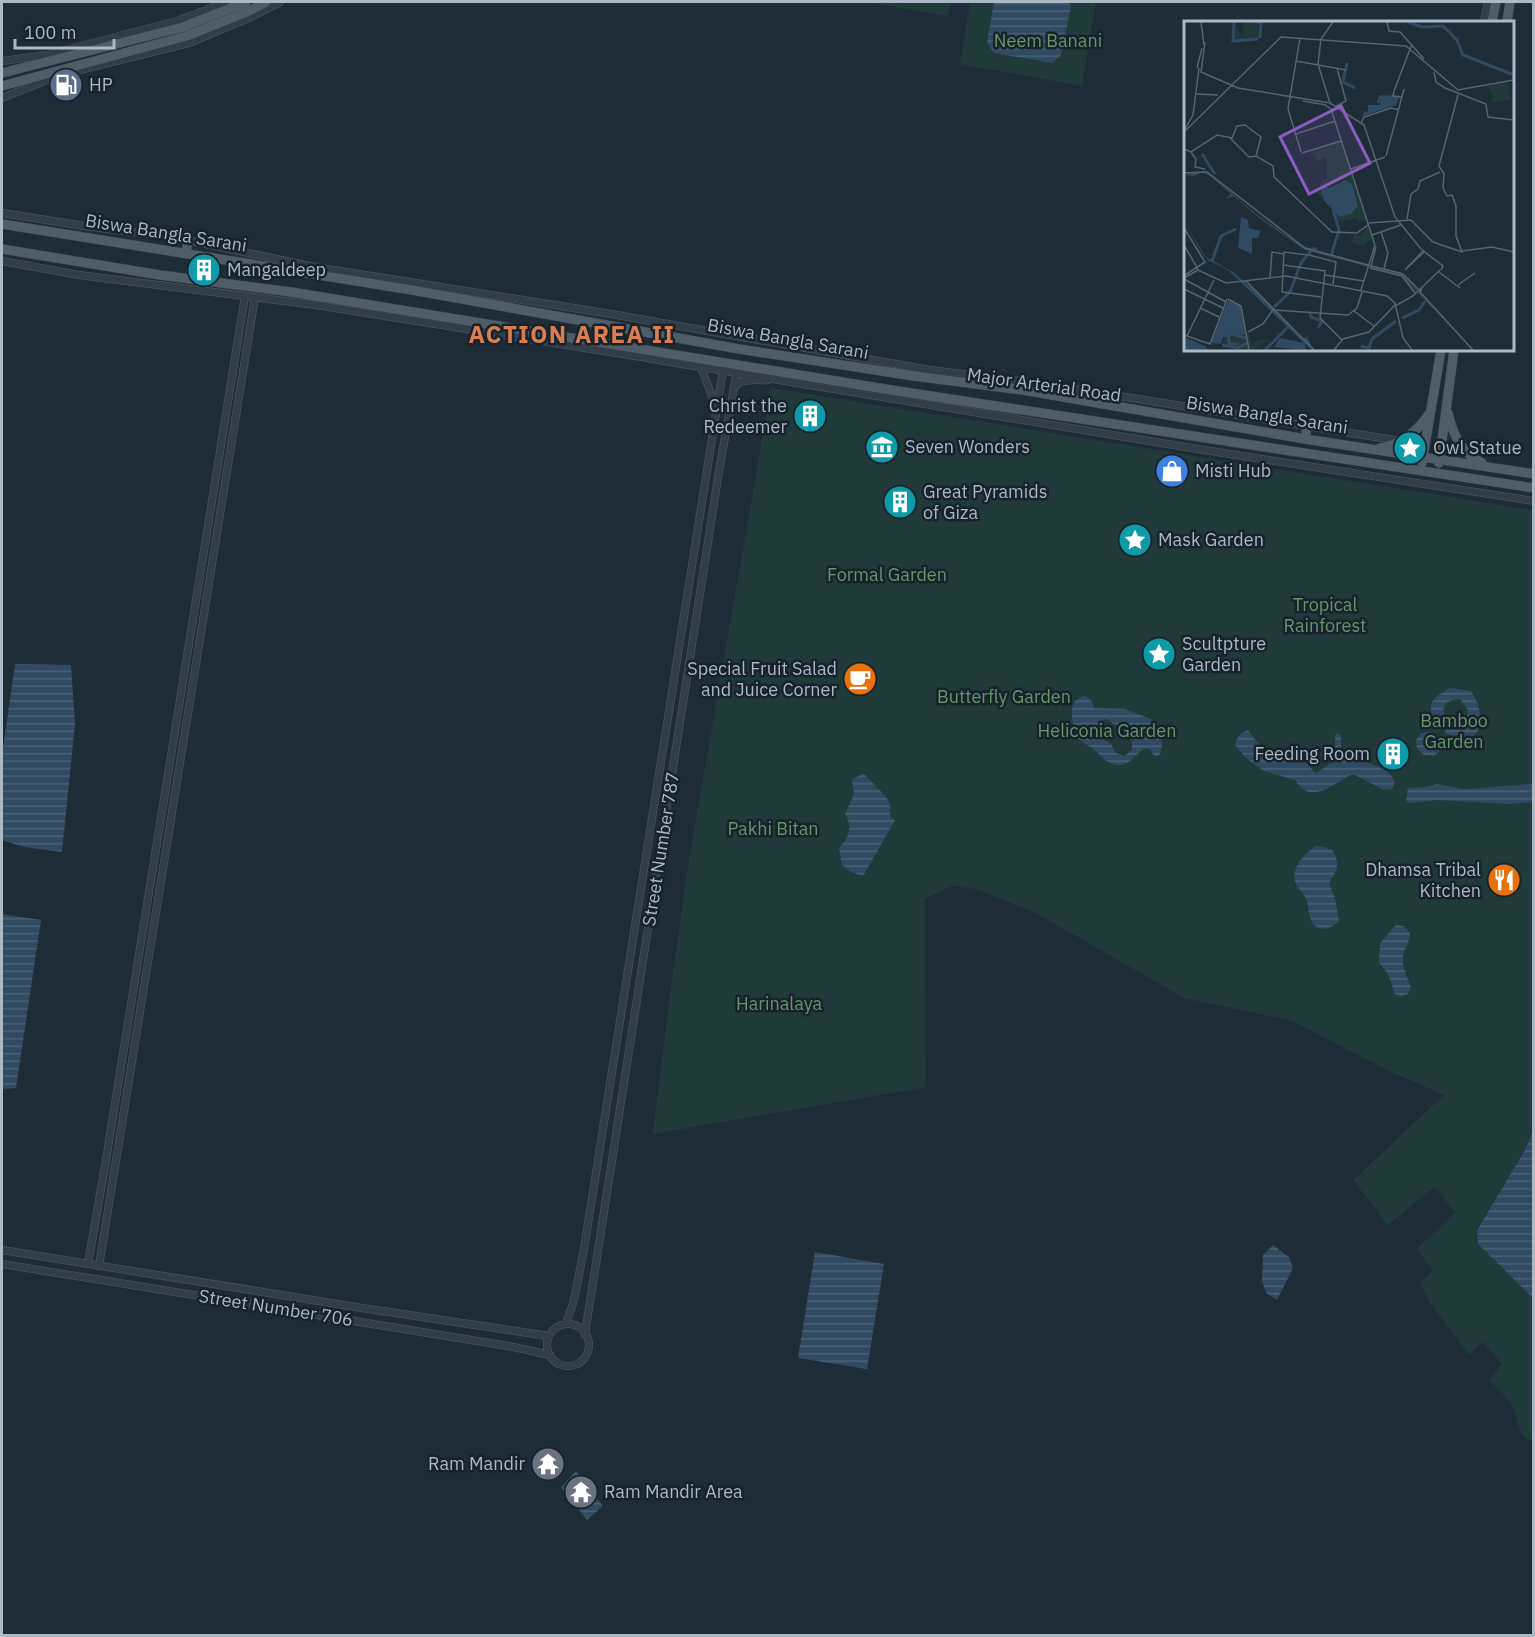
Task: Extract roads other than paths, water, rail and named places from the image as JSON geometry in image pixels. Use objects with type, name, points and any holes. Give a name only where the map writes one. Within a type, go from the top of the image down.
[{"type":"main road","points":[[2,74],[183,27],[246,2]]},
{"type":"main road","points":[[2,86],[187,36],[266,2]]},
{"type":"main road","points":[[1492,21],[1496,2]]},
{"type":"main road","points":[[1507,21],[1510,2]]},
{"type":"main road","name":"Biswa Bangla Sarani","points":[[2,224],[423,292],[751,351],[1023,390],[1305,439],[1533,474]]},
{"type":"main road","points":[[186,253],[188,240]]},
{"type":"main road","name":"Biswa Bangla Sarani","points":[[2,249],[616,348],[668,353],[724,366],[1421,469],[1533,488]]},
{"type":"main road","points":[[1437,472],[1454,351]]},
{"type":"main road","points":[[1421,469],[1440,353],[1452,362]]},
{"type":"main road","points":[[1447,404],[1452,430],[1457,441],[1474,459],[1490,467]]},
{"type":"main road","points":[[1372,448],[1390,446],[1401,441],[1430,413]]},
{"type":"main road","points":[[1305,439],[1307,427]]},
{"type":"street","points":[[2,61],[47,55],[180,20],[227,2]]},
{"type":"street","points":[[2,98],[50,78],[189,43],[280,2]]},
{"type":"street","points":[[1484,21],[1488,2]]},
{"type":"street","name":"Major Arterial Road","points":[[2,213],[188,240],[332,270],[930,370],[1044,384],[1401,441]]},
{"type":"street","points":[[2,261],[79,275],[245,296],[255,297],[265,293]]},
{"type":"street","points":[[88,1264],[245,296]]},
{"type":"street","points":[[99,1266],[255,297]]},
{"type":"street","points":[[616,348],[658,360],[701,367],[724,366]]},
{"type":"street","points":[[658,360],[663,359],[668,353]]},
{"type":"street","name":"Street Number 787","points":[[566,1324],[574,1300],[584,1249],[724,366]]},
{"type":"street","points":[[701,367],[717,410]]},
{"type":"street","points":[[737,368],[777,378],[1204,450],[1533,501]]},
{"type":"street","name":"Street Number 787","points":[[585,1334],[737,368]]},
{"type":"street","points":[[735,387],[744,380],[777,378]]},
{"type":"street","points":[[708,470],[720,471]]},
{"type":"street","points":[[201,568],[212,569]]},
{"type":"street","name":"Street Number 706","points":[[2,1250],[549,1336]]},
{"type":"street","name":"Street Number 706","points":[[2,1264],[461,1338],[550,1355]]},
{"type":"street","points":[[566,1324],[579,1327],[585,1334],[588,1347],[579,1363],[570,1366],[561,1365],[550,1355],[547,1346],[549,1336],[558,1327],[566,1324]]},
{"type":"water","name":"Neem Banani","points":[[994,2],[1068,2],[1071,6],[1061,55],[1052,63],[994,53],[987,42]]},
{"type":"water","points":[[15,664],[71,665],[75,724],[62,852],[24,847],[2,840],[2,756]]},
{"type":"water","points":[[1450,688],[1471,691],[1477,701],[1480,711],[1478,730],[1474,736],[1467,739],[1445,733],[1451,723],[1463,727],[1466,723],[1468,710],[1460,699],[1445,705],[1443,711],[1447,719],[1441,725],[1437,725],[1431,712],[1434,699]]},
{"type":"water","points":[[1083,696],[1092,702],[1094,708],[1125,709],[1156,721],[1162,738],[1159,756],[1154,756],[1150,749],[1146,748],[1128,763],[1115,765],[1080,741],[1074,729],[1072,713],[1073,704]],"holes":[[[1107,719],[1115,725],[1125,725],[1130,733],[1132,750],[1124,756],[1116,753],[1111,744],[1100,737],[1103,720]]]},
{"type":"water","points":[[1248,730],[1258,743],[1270,752],[1284,754],[1308,764],[1317,773],[1336,759],[1335,736],[1337,733],[1341,736],[1341,756],[1363,761],[1386,771],[1395,781],[1392,789],[1384,790],[1355,775],[1350,775],[1321,791],[1307,791],[1295,780],[1264,771],[1247,759],[1235,745],[1239,736]]},
{"type":"water","points":[[1430,732],[1442,741],[1441,749],[1434,756],[1424,755],[1417,748],[1416,740],[1421,733]]},
{"type":"water","points":[[864,774],[887,798],[890,805],[890,816],[895,820],[863,876],[851,872],[842,865],[839,848],[849,832],[849,823],[845,814],[854,794],[852,779]]},
{"type":"water","points":[[1437,784],[1465,789],[1533,784],[1533,802],[1508,804],[1438,800],[1409,803],[1406,800],[1408,788]]},
{"type":"water","points":[[1316,846],[1332,850],[1337,863],[1336,871],[1329,883],[1335,898],[1339,921],[1323,929],[1312,922],[1307,901],[1294,878],[1299,862]]},
{"type":"water","points":[[2,914],[41,920],[16,1088],[3,1089],[2,1114]]},
{"type":"water","points":[[1396,925],[1403,926],[1410,933],[1403,961],[1411,987],[1408,994],[1400,997],[1395,994],[1388,974],[1379,962],[1380,943]]},
{"type":"water","points":[[1533,1130],[1533,1298],[1478,1244],[1477,1230],[1525,1150]]},
{"type":"water","points":[[1273,1245],[1289,1257],[1293,1268],[1277,1300],[1266,1293],[1262,1281],[1263,1255]]},
{"type":"water","points":[[815,1252],[884,1264],[867,1369],[798,1358]]},
{"type":"water","points":[[576,1471],[603,1506],[587,1520],[561,1487]]},
{"type":"place","name":"HP","points":[[66,85]]},
{"type":"place","name":"Mangaldeep","points":[[204,270]]},
{"type":"place","name":"Christ the Redeemer","points":[[810,416]]},
{"type":"place","name":"Seven Wonders","points":[[882,447]]},
{"type":"place","name":"Owl Statue","points":[[1410,448]]},
{"type":"place","name":"Misti Hub","points":[[1172,471]]},
{"type":"place","name":"Great Pyramids of Giza","points":[[900,502]]},
{"type":"place","name":"Mask Garden","points":[[1135,540]]},
{"type":"place","name":"Scultpture Garden","points":[[1159,654]]},
{"type":"place","name":"Special Fruit Salad and Juice Corner","points":[[860,679]]},
{"type":"place","name":"Feeding Room","points":[[1393,754]]},
{"type":"place","name":"Dhamsa Tribal Kitchen","points":[[1504,880]]},
{"type":"place","name":"Ram Mandir","points":[[548,1464]]},
{"type":"place","name":"Ram Mandir Area","points":[[581,1492]]},
{"type":"district","name":"ACTION AREA II","points":[[572,335]]},
{"type":"park label","name":"Formal Garden","points":[[887,575]]},
{"type":"park label","name":"Tropical Rainforest","points":[[1325,615]]},
{"type":"park label","name":"Butterfly Garden","points":[[1004,697]]},
{"type":"park label","name":"Heliconia Garden","points":[[1107,731]]},
{"type":"park label","name":"Bamboo Garden","points":[[1454,731]]},
{"type":"park label","name":"Pakhi Bitan","points":[[773,829]]},
{"type":"park label","name":"Harinalaya","points":[[779,1004]]}]
